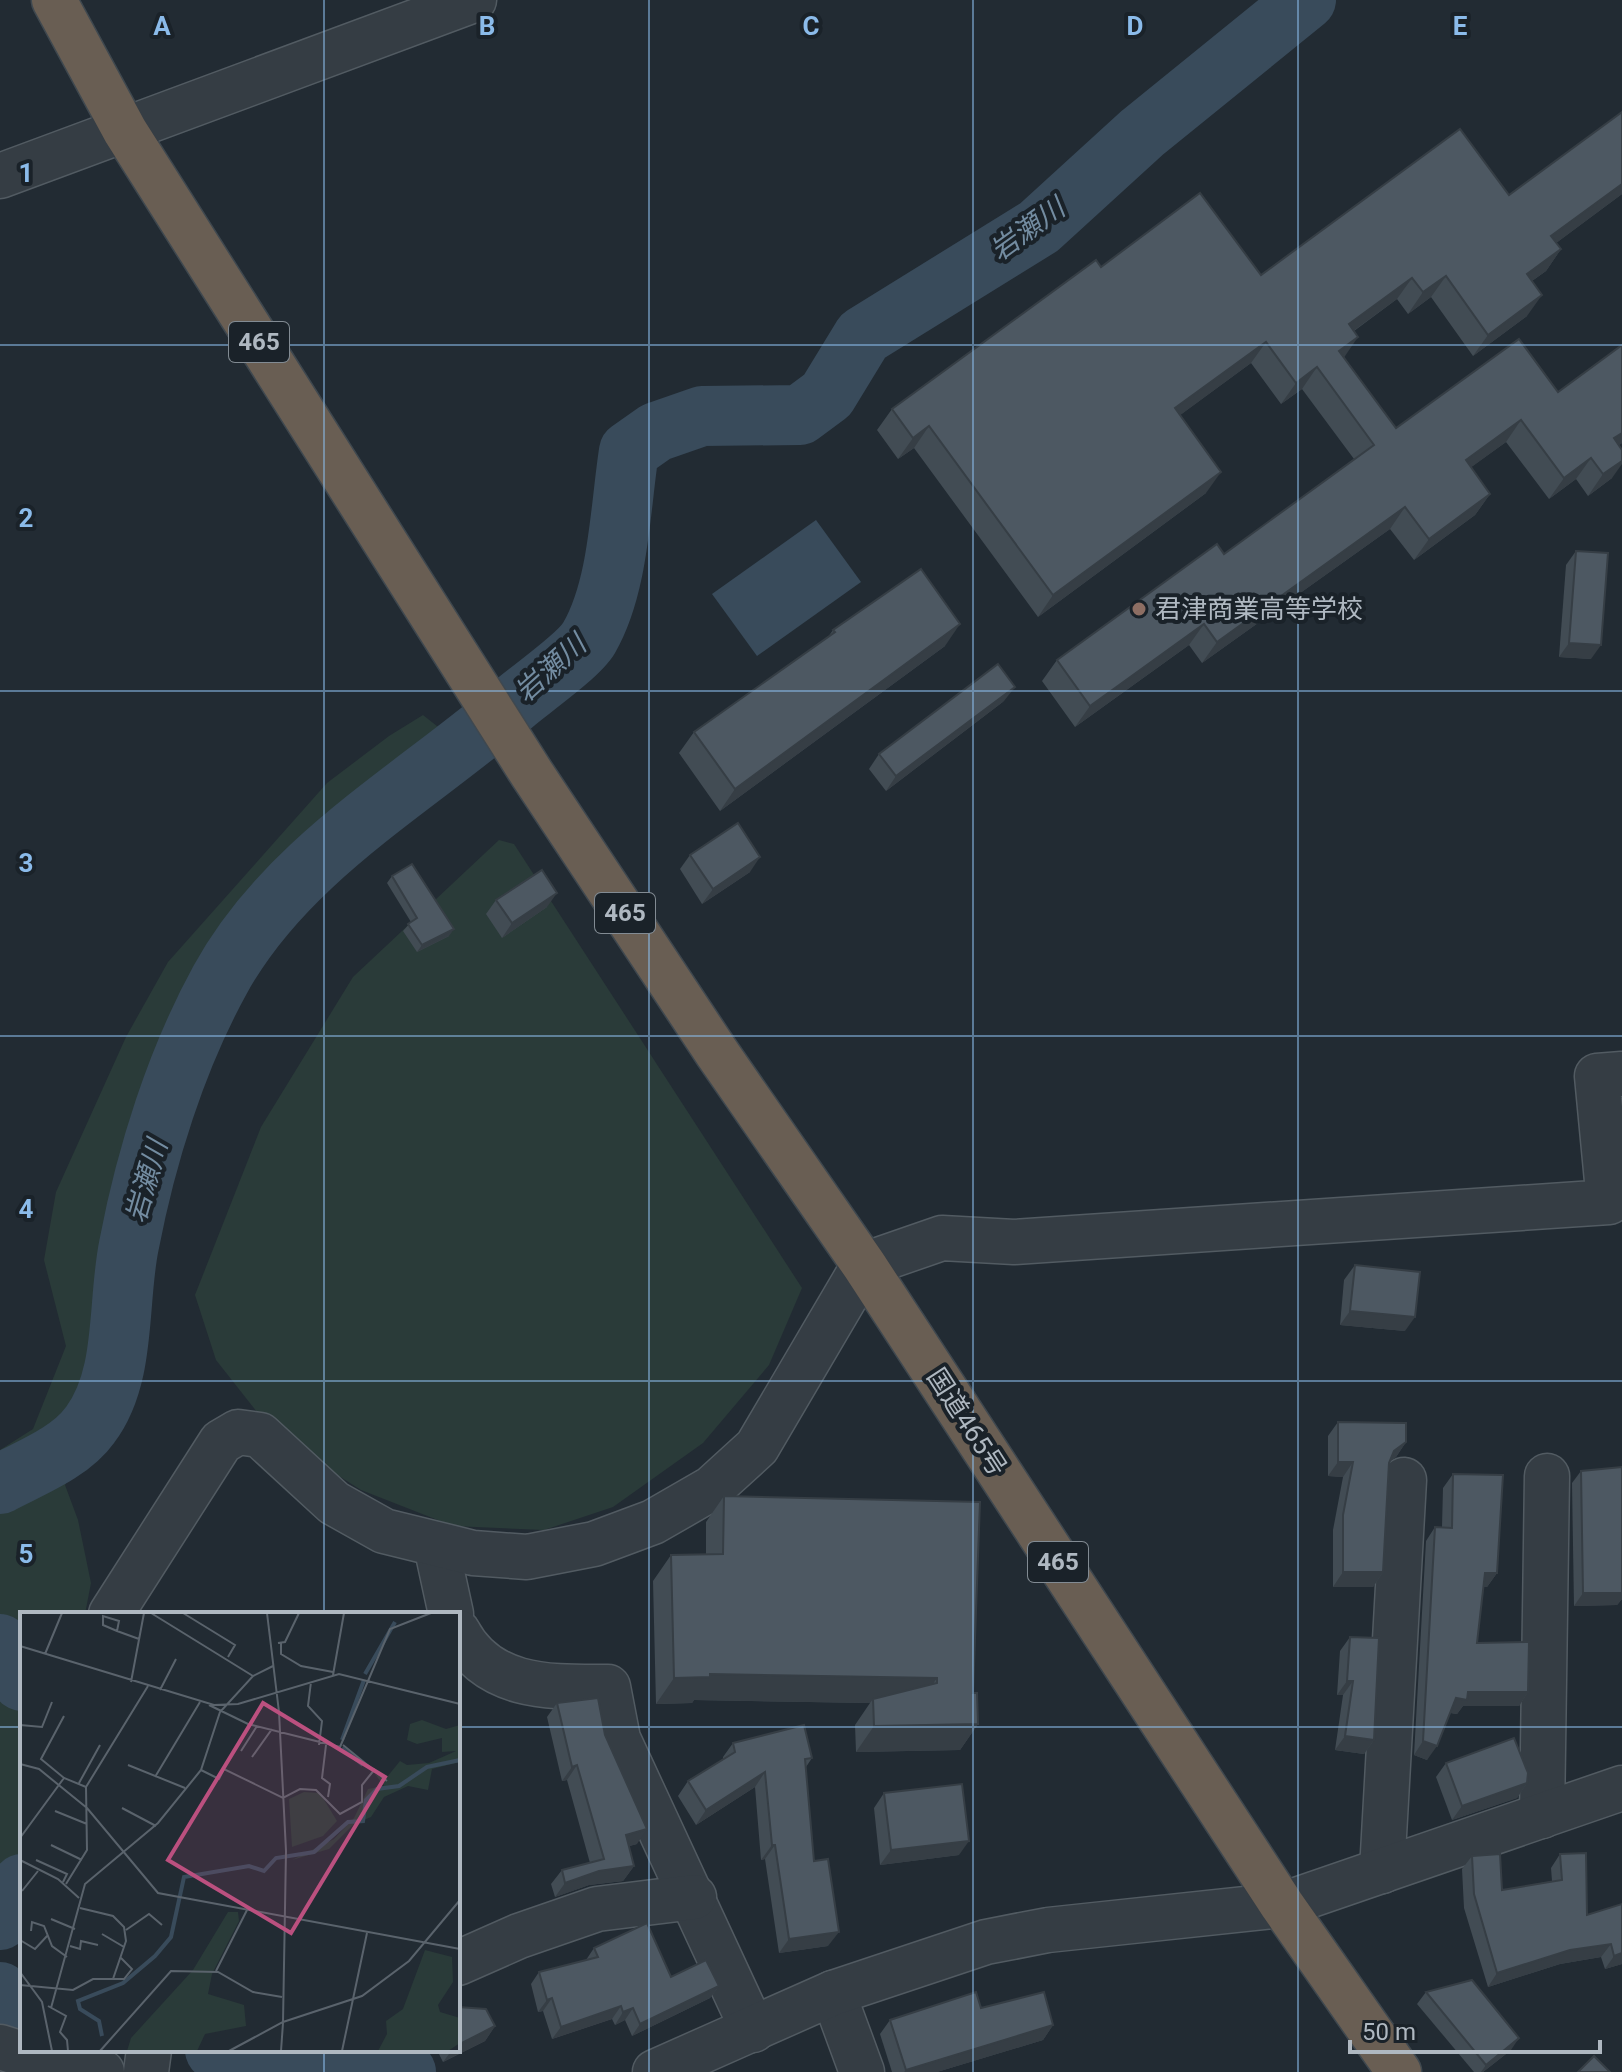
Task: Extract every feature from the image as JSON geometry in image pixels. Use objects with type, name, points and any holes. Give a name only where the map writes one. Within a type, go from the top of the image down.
[{"type":"highway","name":"465","points":[[54,0],[125,131]]},
{"type":"highway","name":"国道465号","points":[[125,131],[532,774],[717,1053],[864,1265],[1282,1905],[1399,2072]]},
{"type":"street","points":[[0,176],[474,0]]},
{"type":"street","points":[[112,1612],[221,1442],[238,1432],[260,1435],[334,1503],[384,1531],[436,1545],[527,1557],[594,1544],[653,1522],[712,1488],[757,1447],[864,1265],[942,1238],[1014,1242],[1609,1202],[1597,1076],[1622,1074]]},
{"type":"street","points":[[1542,1816],[1547,1476]]},
{"type":"street","points":[[1382,1871],[1404,1480]]},
{"type":"street","points":[[436,1545],[451,1612]]},
{"type":"street","points":[[460,1636],[466,1646],[492,1671],[525,1684],[608,1687],[618,1739],[694,1897],[753,2030]]},
{"type":"street","points":[[655,2072],[833,1993],[986,1942],[1032,1933],[1282,1905],[1622,1788]]},
{"type":"street","points":[[460,1962],[519,1936],[597,1909],[694,1897]]},
{"type":"street","points":[[833,1993],[862,2072]]},
{"type":"street","points":[[0,2047],[73,2070],[96,2072]]},
{"type":"shaded area","points":[[423,715],[447,734],[437,762],[320,885],[267,932],[197,1032],[169,1105],[136,1169],[114,1279],[118,1357],[96,1435],[65,1485],[78,1520],[91,1583],[85,1612],[20,1612],[20,1899],[0,1915],[0,1450],[33,1429],[66,1346],[44,1260],[56,1192],[126,1037],[168,962],[327,783],[389,736]]},
{"type":"shaded area","points":[[499,840],[514,844],[802,1288],[769,1365],[703,1443],[613,1507],[544,1530],[453,1526],[361,1490],[276,1436],[216,1360],[195,1295],[261,1127],[353,977]]},
{"type":"water","points":[[816,520],[861,582],[757,656],[712,594]]},
{"type":"building","points":[[1622,112],[1622,184],[1551,236],[1561,249],[1527,274],[1542,295],[1488,335],[1446,276],[1423,292],[1412,278],[1349,324],[1358,337],[1339,351],[1396,428],[1519,339],[1558,392],[1622,345],[1622,433],[1614,438],[1622,450],[1622,461],[1603,474],[1591,458],[1564,478],[1521,420],[1466,460],[1490,494],[1429,539],[1405,507],[1217,642],[1204,624],[1090,706],[1057,660],[1217,544],[1224,554],[1374,445],[1317,367],[1296,383],[1266,342],[1175,408],[1221,472],[1053,595],[929,426],[913,438],[892,409],[1096,260],[1101,267],[1200,193],[1261,275],[1460,129],[1509,195]]},
{"type":"building","points":[[1576,551],[1608,553],[1601,645],[1569,643]]},
{"type":"building","points":[[921,569],[960,624],[735,789],[694,732]]},
{"type":"building","points":[[998,664],[1015,687],[896,776],[879,754]]},
{"type":"building","points":[[738,823],[760,857],[713,889],[690,855]]},
{"type":"building","points":[[412,864],[454,929],[422,945],[408,924],[417,918],[392,876]]},
{"type":"building","points":[[542,870],[557,893],[512,923],[496,900]]},
{"type":"building","points":[[1355,1265],[1420,1272],[1415,1317],[1350,1311]]},
{"type":"building","points":[[1338,1422],[1406,1423],[1406,1442],[1394,1451],[1389,1463],[1383,1572],[1343,1572],[1343,1515],[1353,1462],[1338,1462]]},
{"type":"building","points":[[1622,1467],[1622,1593],[1583,1593],[1581,1471]]},
{"type":"building","points":[[1453,1474],[1503,1475],[1497,1573],[1485,1573],[1477,1643],[1529,1642],[1528,1692],[1468,1692],[1467,1700],[1456,1698],[1437,1746],[1423,1741],[1435,1527],[1452,1528]]},
{"type":"building","points":[[724,1496],[980,1502],[973,1693],[977,1693],[978,1724],[874,1726],[873,1699],[937,1683],[937,1678],[710,1674],[710,1677],[674,1678],[671,1555],[723,1554]]},
{"type":"building","points":[[1350,1637],[1379,1638],[1374,1740],[1345,1736],[1353,1681],[1347,1681]]},
{"type":"building","points":[[598,1698],[605,1735],[647,1829],[626,1835],[634,1866],[599,1871],[565,1883],[562,1870],[604,1859],[577,1765],[572,1767],[557,1703]]},
{"type":"building","points":[[804,1725],[812,1758],[805,1759],[814,1861],[828,1859],[839,1932],[789,1939],[775,1845],[772,1845],[765,1772],[706,1810],[688,1781],[735,1752],[733,1743]]},
{"type":"building","points":[[1514,1738],[1528,1773],[1527,1783],[1462,1806],[1446,1763]]},
{"type":"building","points":[[962,1784],[969,1841],[891,1850],[884,1793]]},
{"type":"building","points":[[1586,1853],[1587,1915],[1622,1904],[1622,1953],[1614,1956],[1611,1944],[1570,1950],[1497,1973],[1474,1894],[1472,1856],[1500,1854],[1502,1890],[1562,1880],[1560,1854]]},
{"type":"building","points":[[647,1923],[671,1977],[706,1960],[719,1986],[640,2024],[633,2008],[623,2012],[621,2006],[561,2027],[552,1998],[547,2000],[539,1972],[598,1957],[594,1948]]},
{"type":"building","points":[[1472,1980],[1519,2038],[1486,2065],[1426,1992]]},
{"type":"building","points":[[976,1992],[981,2008],[1044,1992],[1053,2025],[906,2070],[890,2020]]},
{"type":"building","points":[[460,2007],[486,2009],[495,2026],[460,2044]]},
{"type":"building","points":[[1594,2056],[1610,2072],[1578,2072]]},
{"type":"waterway","name":"岩瀬川","points":[[0,1484],[72,1444],[102,1406],[115,1362],[125,1267],[144,1177],[176,1076],[220,980],[248,937],[280,898],[316,862],[556,671],[584,645],[607,595],[629,451],[656,432],[702,416],[800,415],[827,395],[863,336],[1039,227],[1142,133],[1306,0]]},
{"type":"waterway","name":"岩瀬川","points":[[0,1644],[20,1678]]},
{"type":"waterway","name":"岩瀬川","points":[[0,1920],[13,1906],[20,1889]]},
{"type":"waterway","points":[[0,1992],[20,2012]]},
{"type":"waterway","points":[[232,2052],[406,2072]]},
{"type":"place","name":"君津商業高等学校","points":[[1139,609]]}]
